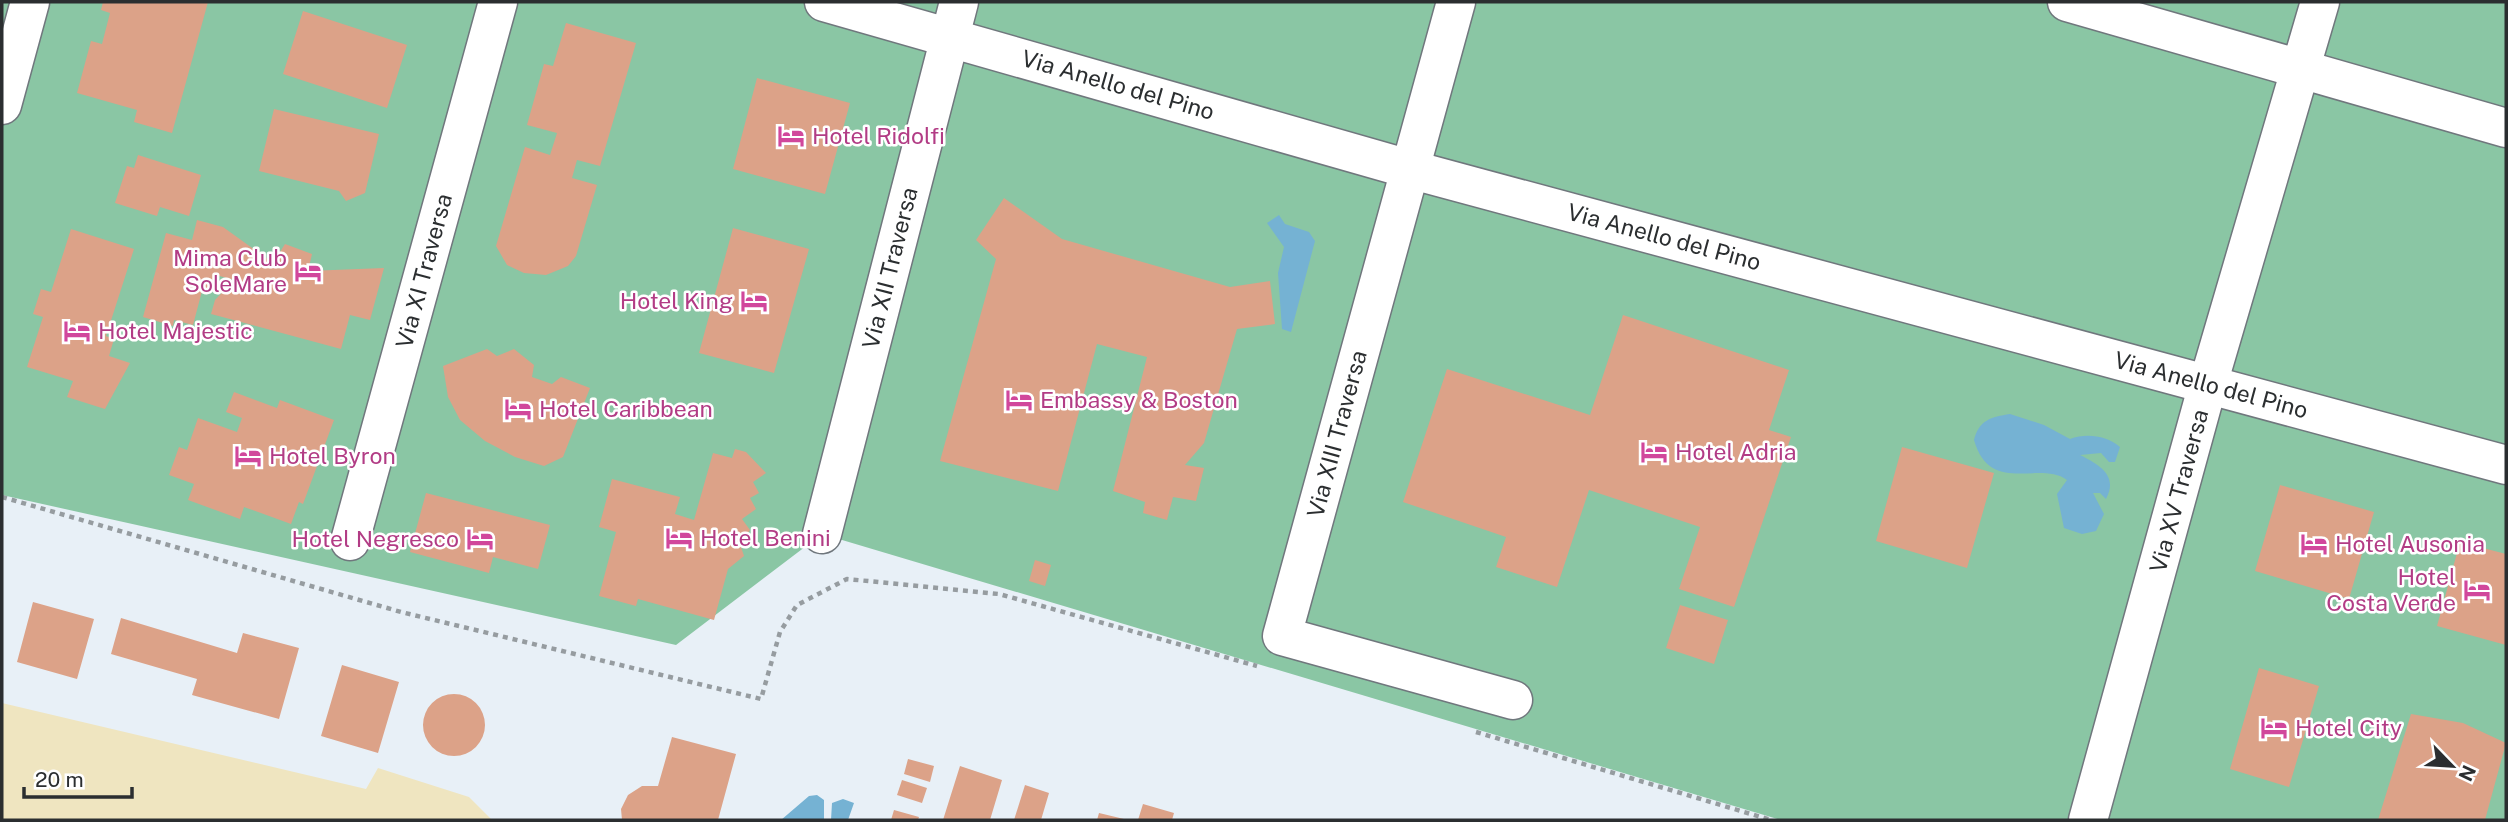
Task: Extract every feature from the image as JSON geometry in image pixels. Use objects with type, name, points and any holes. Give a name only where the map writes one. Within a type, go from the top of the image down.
[{"type":"street","points":[[2,105],[30,2]]},
{"type":"street","name":"Via XI Traversa","points":[[350,541],[498,2]]},
{"type":"street","name":"Via Anello del Pino","points":[[824,2],[954,19],[1409,169],[2506,465]]},
{"type":"street","name":"Via XIII Traversa","points":[[1456,2],[1282,636],[1513,700]]},
{"type":"street","points":[[2067,2],[2506,128]]},
{"type":"street","name":"Via XV Traversa","points":[[2088,820],[2208,384],[2320,2]]},
{"type":"street","name":"Via XII Traversa","points":[[822,534],[954,19]]},
{"type":"path","points":[[2,497],[401,612],[761,699],[780,632],[797,605],[847,579],[999,593],[1270,670]]},
{"type":"path","points":[[1465,729],[1771,820]]},
{"type":"green space","points":[[2,2],[2506,2],[2506,820],[1781,820],[822,534],[676,645],[2,495]]},
{"type":"sand","points":[[2,703],[366,789],[378,768],[469,797],[492,820],[2,820]]},
{"type":"water","points":[[1279,215],[1285,224],[1309,232],[1315,241],[1291,332],[1282,329],[1278,273],[1284,247],[1267,223]]},
{"type":"water","points":[[2010,414],[2044,425],[2070,439],[2096,436],[2120,447],[2115,462],[2109,462],[2101,453],[2080,455],[2105,471],[2110,483],[2106,499],[2100,493],[2093,493],[2104,514],[2096,531],[2082,534],[2064,528],[2057,494],[2067,480],[2043,473],[2003,472],[1991,467],[1981,457],[1974,440],[1979,428],[1992,418]]},
{"type":"water","points":[[817,795],[824,800],[824,820],[781,820],[809,796]]},
{"type":"water","points":[[843,799],[854,803],[848,820],[831,820],[832,803]]},
{"type":"building","points":[[103,2],[208,2],[172,133],[134,122],[137,110],[77,93],[91,41],[102,44],[110,13],[101,10]]},
{"type":"building","points":[[303,11],[407,45],[387,108],[283,74]]},
{"type":"building","points":[[566,23],[636,43],[600,166],[577,160],[572,178],[597,185],[576,256],[568,266],[546,275],[524,273],[507,265],[496,246],[525,147],[550,155],[557,133],[527,125],[544,64],[553,66]]},
{"type":"building","name":"Hotel Ridolfi","points":[[757,78],[850,103],[825,194],[733,169]]},
{"type":"building","points":[[274,109],[379,134],[365,193],[346,201],[339,191],[259,171]]},
{"type":"building","points":[[138,155],[201,175],[189,216],[160,207],[157,216],[115,203],[127,166],[134,168]]},
{"type":"building","name":"Embassy & Boston","points":[[1004,198],[1062,239],[1230,287],[1270,281],[1275,324],[1237,329],[1204,443],[1185,465],[1204,468],[1196,501],[1173,497],[1167,520],[1143,513],[1145,502],[1113,491],[1147,357],[1097,344],[1058,491],[940,461],[996,259],[976,240]]},
{"type":"building","points":[[197,220],[223,227],[273,263],[285,244],[312,254],[308,271],[384,268],[370,320],[350,315],[341,349],[211,314],[215,300],[234,280],[216,275],[211,293],[202,291],[193,325],[174,320],[173,326],[143,317],[166,233],[192,240]]},
{"type":"building","name":"Hotel King","points":[[733,228],[809,249],[774,373],[699,353]]},
{"type":"building","points":[[71,229],[134,249],[106,336],[114,339],[109,356],[130,363],[105,409],[67,397],[73,381],[27,367],[43,317],[33,314],[41,289],[51,292]]},
{"type":"building","name":"Hotel Adria","points":[[1623,315],[1789,370],[1769,430],[1791,437],[1734,607],[1679,589],[1700,527],[1589,490],[1557,587],[1496,567],[1506,537],[1403,502],[1447,369],[1590,415]]},
{"type":"building","name":"Hotel Caribbean","points":[[487,349],[497,356],[514,349],[534,365],[532,377],[552,384],[561,377],[590,388],[563,457],[544,466],[515,457],[485,441],[460,420],[448,397],[443,366]]},
{"type":"building","name":"Hotel Byron","points":[[234,392],[277,408],[280,400],[334,420],[303,504],[299,502],[291,524],[244,507],[240,519],[188,500],[194,484],[169,475],[179,447],[187,450],[198,418],[237,432],[242,418],[226,412]]},
{"type":"building","points":[[1902,447],[1994,473],[1967,568],[1876,541]]},
{"type":"building","name":"Hotel Benini","points":[[735,449],[746,452],[766,473],[753,482],[759,493],[750,498],[756,509],[742,519],[750,530],[740,544],[744,556],[728,569],[714,620],[638,599],[636,606],[599,596],[616,532],[599,527],[612,479],[680,497],[675,514],[694,520],[713,453],[732,458]]},
{"type":"building","name":"Hotel Ausonia","points":[[2280,485],[2374,512],[2349,599],[2255,571]]},
{"type":"building","name":"Hotel Negresco","points":[[426,493],[550,525],[538,569],[493,557],[489,573],[410,552]]},
{"type":"building","name":"Hotel Costa Verde","points":[[2460,542],[2506,554],[2506,645],[2437,626]]},
{"type":"building","points":[[1035,560],[1051,565],[1045,586],[1029,581]]},
{"type":"building","points":[[33,602],[94,619],[77,679],[17,662]]},
{"type":"building","points":[[1680,605],[1728,620],[1714,664],[1666,648]]},
{"type":"building","points":[[121,618],[237,653],[243,633],[299,648],[279,719],[192,695],[197,679],[111,654]]},
{"type":"building","points":[[342,665],[399,682],[378,753],[321,736]]},
{"type":"building","name":"Hotel City","points":[[2259,668],[2319,686],[2289,787],[2230,769]]},
{"type":"building","points":[[448,694],[460,694],[476,703],[483,713],[483,737],[476,747],[460,756],[448,756],[437,751],[428,742],[423,731],[423,719],[428,708],[437,699]]},
{"type":"building","points":[[2411,714],[2463,723],[2506,743],[2485,820],[2378,820]]},
{"type":"building","points":[[672,737],[736,754],[718,820],[622,820],[621,809],[628,795],[642,786],[658,786]]},
{"type":"building","points":[[908,759],[934,766],[930,782],[904,774]]},
{"type":"building","points":[[960,766],[1002,780],[990,820],[943,820]]},
{"type":"building","points":[[902,780],[927,788],[922,803],[897,795]]},
{"type":"building","points":[[1025,785],[1049,793],[1041,820],[1014,820]]},
{"type":"building","points":[[1143,804],[1174,813],[1172,820],[1138,820]]},
{"type":"building","points":[[894,810],[919,817],[918,820],[891,820]]},
{"type":"building","points":[[1099,813],[1124,819],[1124,820],[1097,820]]},
{"type":"place","name":"Hotel Ridolfi","points":[[791,136]]},
{"type":"place","name":"Mima Club SoleMare","points":[[308,271]]},
{"type":"place","name":"Hotel King","points":[[754,301]]},
{"type":"place","name":"Hotel Majestic","points":[[77,331]]},
{"type":"place","name":"Embassy & Boston","points":[[1019,400]]},
{"type":"place","name":"Hotel Caribbean","points":[[518,409]]},
{"type":"place","name":"Hotel Adria","points":[[1654,452]]},
{"type":"place","name":"Hotel Byron","points":[[248,456]]},
{"type":"place","name":"Hotel Benini","points":[[679,538]]},
{"type":"place","name":"Hotel Negresco","points":[[480,539]]},
{"type":"place","name":"Hotel Ausonia","points":[[2314,544]]},
{"type":"place","name":"Hotel Costa Verde","points":[[2477,590]]},
{"type":"place","name":"Hotel City","points":[[2274,728]]}]
